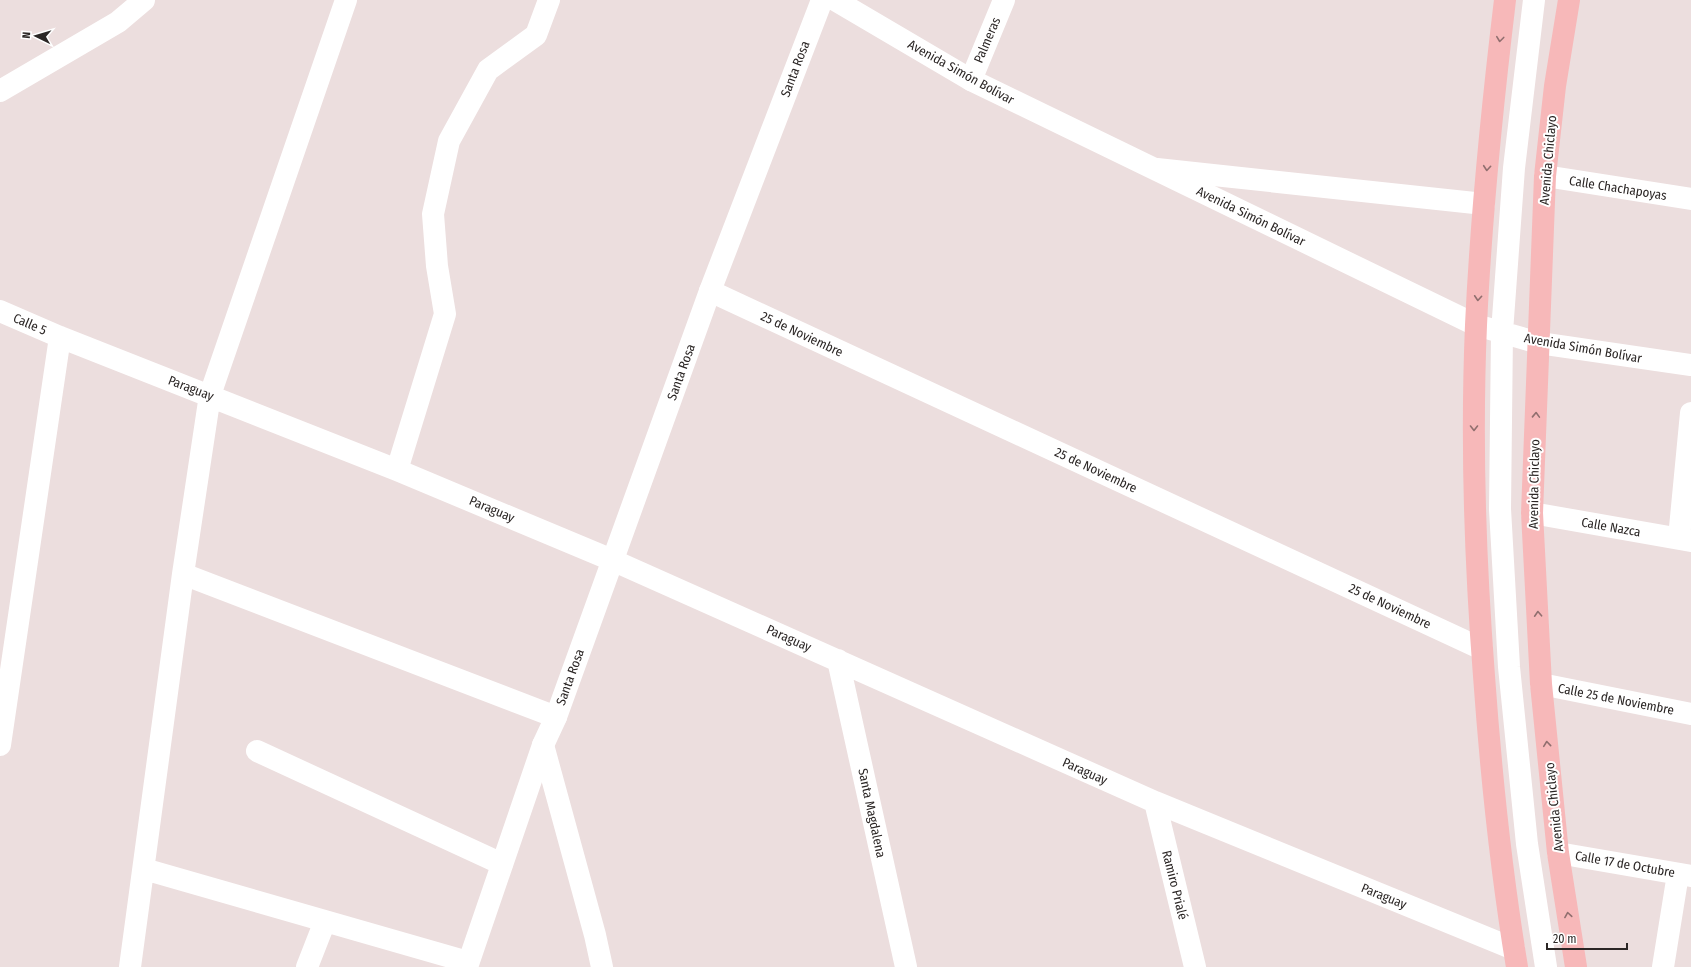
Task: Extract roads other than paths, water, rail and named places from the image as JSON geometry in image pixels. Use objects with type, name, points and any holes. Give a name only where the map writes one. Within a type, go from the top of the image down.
[{"type":"main road","points":[[1505,0],[1494,87],[1476,325],[1474,482],[1476,566],[1492,783],[1515,958]]},
{"type":"main road","name":"Avenida Chiclayo","points":[[1569,0],[1555,86],[1545,176],[1532,513],[1542,684],[1558,852],[1576,967]]},
{"type":"street","points":[[0,91],[118,22],[144,0]]},
{"type":"street","points":[[130,967],[183,574],[210,395],[346,0]]},
{"type":"street","points":[[397,470],[445,314],[437,266],[432,214],[449,141],[488,70],[536,35],[549,0]]},
{"type":"street","name":"Santa Rosa","points":[[467,964],[543,745],[556,717],[710,291],[822,0]]},
{"type":"street","name":"Avenida Simón Bolívar","points":[[835,0],[971,80],[1476,325],[1539,343],[1691,365]]},
{"type":"street","name":"Palmeras","points":[[971,80],[1004,0]]},
{"type":"street","points":[[1534,0],[1514,168],[1502,332],[1500,509],[1509,667],[1527,844],[1546,967]]},
{"type":"street","points":[[1155,169],[1484,204]]},
{"type":"street","name":"Calle Chachapoyas","points":[[1545,176],[1691,199]]},
{"type":"street","name":"25 de Noviembre","points":[[710,291],[1482,649]]},
{"type":"street","name":"Calle 5","points":[[0,311],[60,337]]},
{"type":"street","points":[[0,745],[60,337]]},
{"type":"street","name":"Paraguay","points":[[60,337],[397,470],[612,560],[1155,802],[1515,958]]},
{"type":"street","points":[[1685,540],[1691,413]]},
{"type":"street","name":"Calle Nazca","points":[[1532,513],[1685,540]]},
{"type":"street","points":[[183,574],[556,717]]},
{"type":"street","name":"Santa Magdalena","points":[[838,660],[906,967]]},
{"type":"street","name":"Calle 25 de Noviembre","points":[[1542,684],[1691,714]]},
{"type":"street","points":[[543,745],[595,935],[602,967]]},
{"type":"street","points":[[257,751],[502,864]]},
{"type":"street","name":"Ramiro Prialé","points":[[1155,802],[1195,967]]},
{"type":"street","name":"Calle 17 de Octubre","points":[[1558,852],[1685,875]]},
{"type":"street","points":[[144,869],[467,964]]},
{"type":"street","points":[[1663,967],[1685,875]]},
{"type":"street","points":[[307,967],[325,921]]}]
